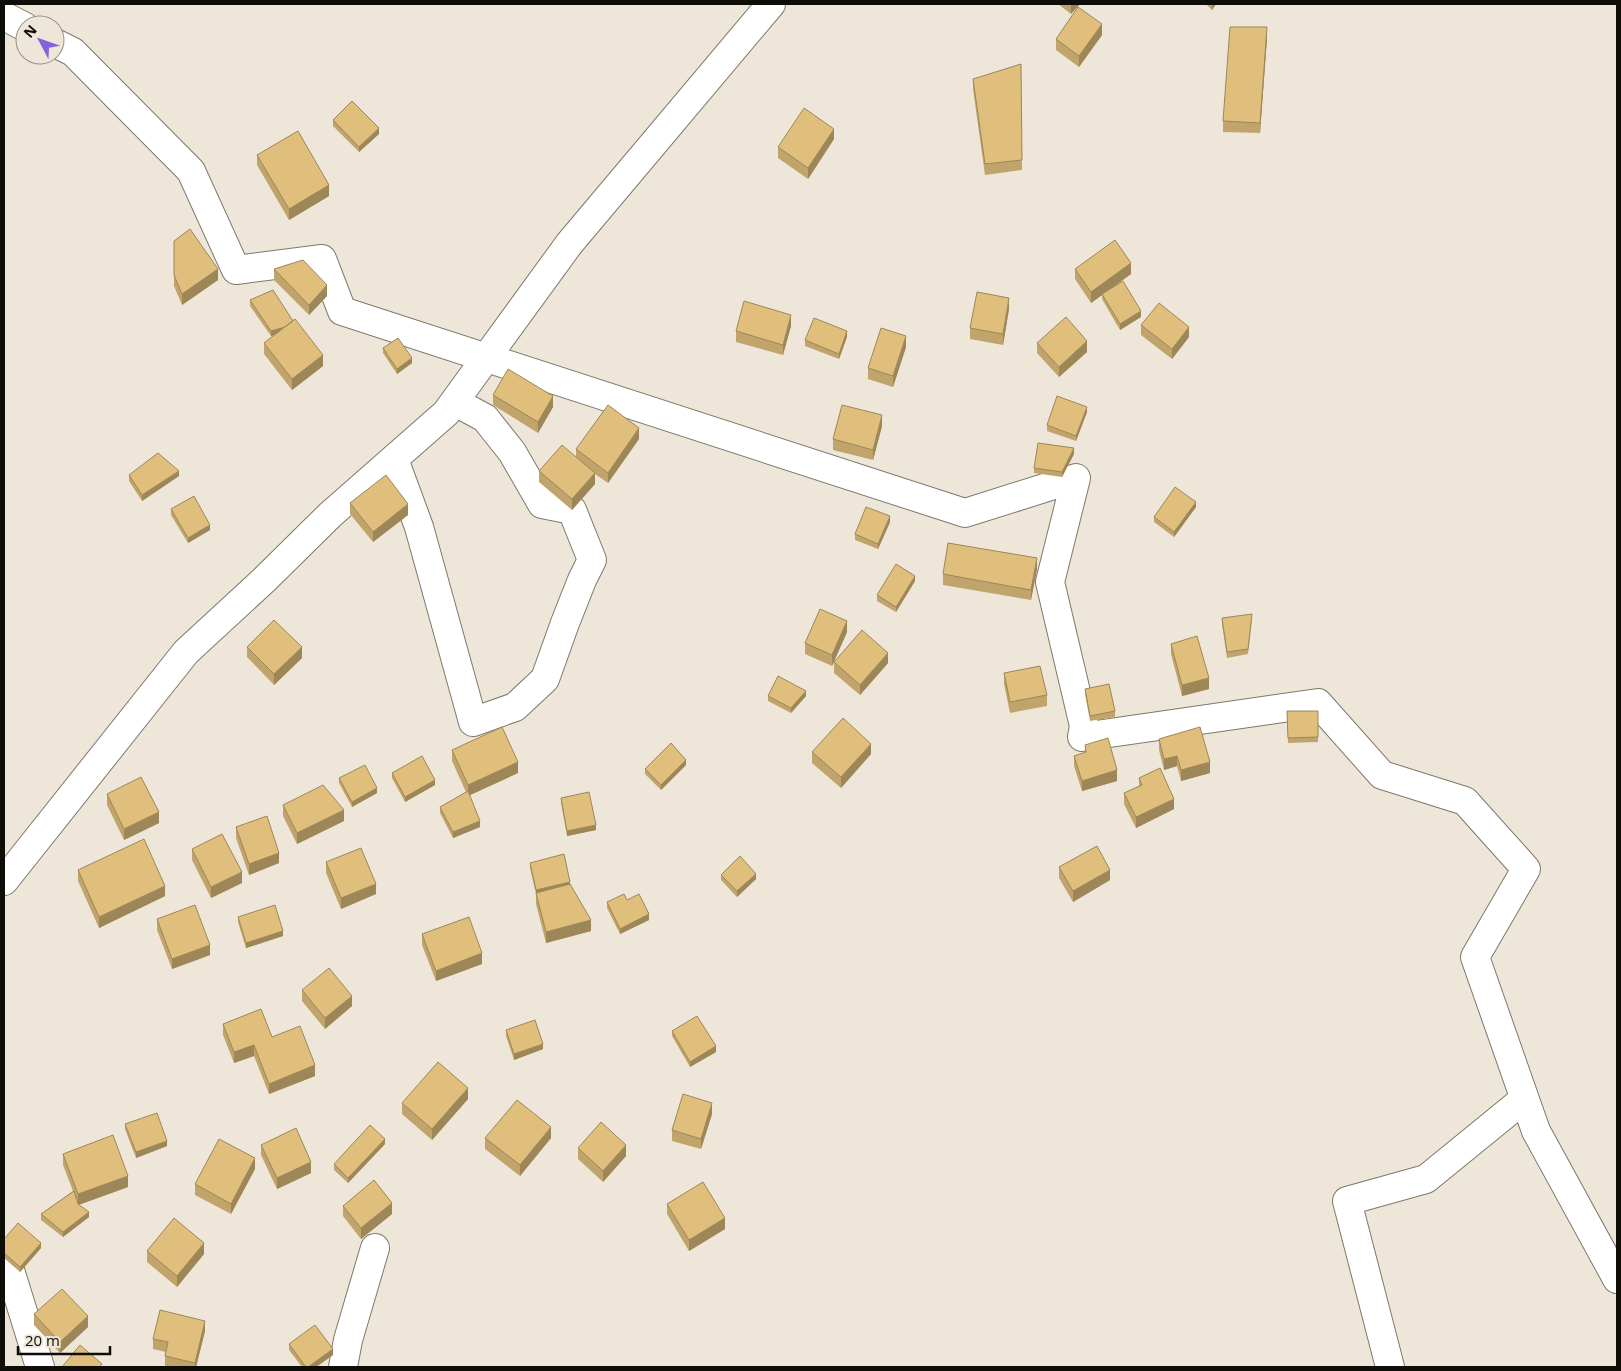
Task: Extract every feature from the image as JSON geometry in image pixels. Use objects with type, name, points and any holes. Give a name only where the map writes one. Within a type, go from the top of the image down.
[{"type":"street","points":[[4,881],[186,652],[263,581],[330,515],[446,413],[569,244],[771,4]]},
{"type":"street","points":[[65,48],[73,52],[191,171],[236,270],[322,259],[342,311],[965,513],[1076,478],[1050,582],[1084,726],[1082,737],[1318,703],[1382,775],[1465,801],[1526,870],[1475,957],[1536,1131],[1617,1279]]},
{"type":"street","points":[[394,459],[419,527],[473,722],[515,707],[544,679],[564,623],[592,560],[572,510],[542,504],[512,452],[485,418],[455,402]]},
{"type":"street","points":[[1390,1367],[1347,1202],[1426,1179],[1524,1099]]},
{"type":"street","points":[[343,1367],[348,1340],[375,1248]]},
{"type":"street","points":[[4,1269],[10,1270],[40,1367]]},
{"type":"building","points":[[1078,7],[1102,24],[1079,56],[1056,39]]},
{"type":"building","points":[[1230,27],[1267,27],[1260,123],[1223,121]]},
{"type":"building","points":[[1021,64],[1022,160],[985,164],[973,79]]},
{"type":"building","points":[[352,101],[379,128],[359,147],[333,120]]},
{"type":"building","points":[[804,108],[834,129],[808,168],[778,147]]},
{"type":"building","points":[[298,131],[329,185],[289,209],[257,155]]},
{"type":"building","points":[[190,229],[218,269],[182,294],[174,275],[174,241]]},
{"type":"building","points":[[1115,240],[1131,263],[1091,292],[1075,269]]},
{"type":"building","points":[[303,260],[327,285],[309,305],[274,269]]},
{"type":"building","points":[[1123,281],[1141,311],[1120,324],[1102,294]]},
{"type":"building","points":[[273,290],[293,321],[285,327],[271,331],[250,300]]},
{"type":"building","points":[[977,292],[1009,298],[1003,334],[970,328]]},
{"type":"building","points":[[744,301],[791,315],[783,345],[736,331]]},
{"type":"building","points":[[1159,303],[1189,327],[1172,349],[1141,325]]},
{"type":"building","points":[[1066,317],[1087,341],[1059,367],[1037,343]]},
{"type":"building","points":[[814,318],[847,331],[839,354],[805,340]]},
{"type":"building","points":[[295,319],[323,355],[292,379],[264,343]]},
{"type":"building","points":[[881,328],[906,336],[893,376],[868,368]]},
{"type":"building","points":[[398,338],[412,358],[397,369],[383,348]]},
{"type":"building","points":[[508,369],[553,396],[538,422],[493,395]]},
{"type":"building","points":[[1057,396],[1087,407],[1076,436],[1047,425]]},
{"type":"building","points":[[608,405],[639,428],[608,473],[576,449]]},
{"type":"building","points":[[842,405],[882,415],[873,450],[833,439]]},
{"type":"building","points":[[1038,443],[1074,448],[1062,472],[1034,468]]},
{"type":"building","points":[[562,445],[595,473],[572,499],[539,471]]},
{"type":"building","points":[[158,453],[179,471],[142,495],[129,475]]},
{"type":"building","points":[[386,475],[408,504],[373,532],[350,503]]},
{"type":"building","points":[[1175,487],[1196,502],[1174,532],[1154,517]]},
{"type":"building","points":[[194,496],[210,525],[188,538],[171,509]]},
{"type":"building","points":[[866,507],[890,516],[878,544],[855,534]]},
{"type":"building","points":[[948,543],[1037,558],[1031,590],[943,574]]},
{"type":"building","points":[[896,564],[915,576],[896,607],[877,595]]},
{"type":"building","points":[[820,609],[847,621],[832,655],[805,643]]},
{"type":"building","points":[[1252,614],[1248,649],[1227,652],[1222,618]]},
{"type":"building","points":[[274,620],[302,647],[274,674],[247,647]]},
{"type":"building","points":[[862,630],[888,653],[860,685],[834,662]]},
{"type":"building","points":[[1197,636],[1209,678],[1182,685],[1171,644]]},
{"type":"building","points":[[1040,666],[1047,695],[1010,702],[1004,673]]},
{"type":"building","points":[[778,676],[806,691],[791,708],[768,696]]},
{"type":"building","points":[[1109,684],[1115,711],[1090,716],[1085,689]]},
{"type":"building","points":[[1287,711],[1318,711],[1318,737],[1288,738]]},
{"type":"building","points":[[843,718],[871,744],[841,777],[812,752]]},
{"type":"building","points":[[502,727],[518,762],[468,785],[452,750]]},
{"type":"building","points":[[1200,727],[1210,762],[1181,770],[1177,756],[1164,759],[1159,739]]},
{"type":"building","points":[[1108,738],[1117,770],[1082,781],[1074,756],[1086,752],[1085,745]]},
{"type":"building","points":[[671,743],[686,760],[661,785],[645,769]]},
{"type":"building","points":[[422,756],[435,780],[405,797],[392,773]]},
{"type":"building","points":[[365,765],[377,788],[352,802],[339,778]]},
{"type":"building","points":[[1160,768],[1174,799],[1136,817],[1124,793],[1142,785],[1139,778]]},
{"type":"building","points":[[141,777],[159,812],[124,829],[107,794]]},
{"type":"building","points":[[323,785],[344,810],[297,833],[283,805]]},
{"type":"building","points":[[468,791],[480,821],[453,832],[440,807]]},
{"type":"building","points":[[589,792],[596,825],[567,831],[561,798]]},
{"type":"building","points":[[267,816],[279,853],[249,864],[236,827]]},
{"type":"building","points":[[222,834],[242,872],[211,887],[192,849]]},
{"type":"building","points":[[144,839],[165,886],[99,917],[78,870]]},
{"type":"building","points":[[1097,846],[1110,870],[1073,891],[1059,867]]},
{"type":"building","points":[[361,848],[376,884],[341,898],[326,862]]},
{"type":"building","points":[[564,854],[570,882],[536,890],[530,863]]},
{"type":"building","points":[[740,856],[756,874],[737,891],[721,875]]},
{"type":"building","points":[[570,884],[591,920],[546,932],[536,893]]},
{"type":"building","points":[[624,894],[627,900],[639,894],[649,914],[620,929],[607,902]]},
{"type":"building","points":[[195,905],[210,945],[172,959],[157,919]]},
{"type":"building","points":[[275,905],[283,931],[246,943],[238,917]]},
{"type":"building","points":[[469,917],[482,953],[436,971],[422,934]]},
{"type":"building","points":[[329,968],[352,996],[325,1018],[302,990]]},
{"type":"building","points":[[261,1009],[272,1037],[300,1026],[315,1065],[269,1084],[254,1045],[234,1052],[223,1024]]},
{"type":"building","points":[[697,1016],[716,1046],[690,1062],[672,1031]]},
{"type":"building","points":[[535,1020],[543,1044],[514,1054],[506,1030]]},
{"type":"building","points":[[438,1062],[468,1088],[432,1129],[402,1103]]},
{"type":"building","points":[[683,1094],[712,1103],[701,1139],[672,1130]]},
{"type":"building","points":[[517,1100],[551,1127],[520,1165],[485,1138]]},
{"type":"building","points":[[157,1113],[167,1141],[136,1152],[125,1124]]},
{"type":"building","points":[[601,1122],[626,1145],[603,1171],[578,1148]]},
{"type":"building","points":[[370,1125],[385,1139],[348,1178],[334,1164]]},
{"type":"building","points":[[296,1128],[311,1162],[277,1178],[261,1145]]},
{"type":"building","points":[[113,1135],[128,1176],[78,1194],[63,1154]]},
{"type":"building","points":[[219,1139],[255,1158],[231,1204],[195,1184]]},
{"type":"building","points":[[374,1180],[392,1203],[361,1228],[343,1206]]},
{"type":"building","points":[[703,1182],[725,1218],[689,1240],[667,1204]]},
{"type":"building","points":[[74,1191],[78,1204],[89,1212],[63,1232],[41,1214]]},
{"type":"building","points":[[174,1218],[204,1243],[177,1276],[147,1251]]},
{"type":"building","points":[[18,1223],[41,1243],[20,1267],[4,1253],[4,1239]]},
{"type":"building","points":[[62,1289],[88,1316],[60,1342],[34,1314]]},
{"type":"building","points":[[160,1310],[205,1321],[195,1363],[165,1356],[168,1342],[153,1339]]},
{"type":"building","points":[[315,1325],[333,1349],[306,1367],[289,1344]]},
{"type":"building","points":[[80,1345],[102,1364],[99,1367],[62,1367]]}]
